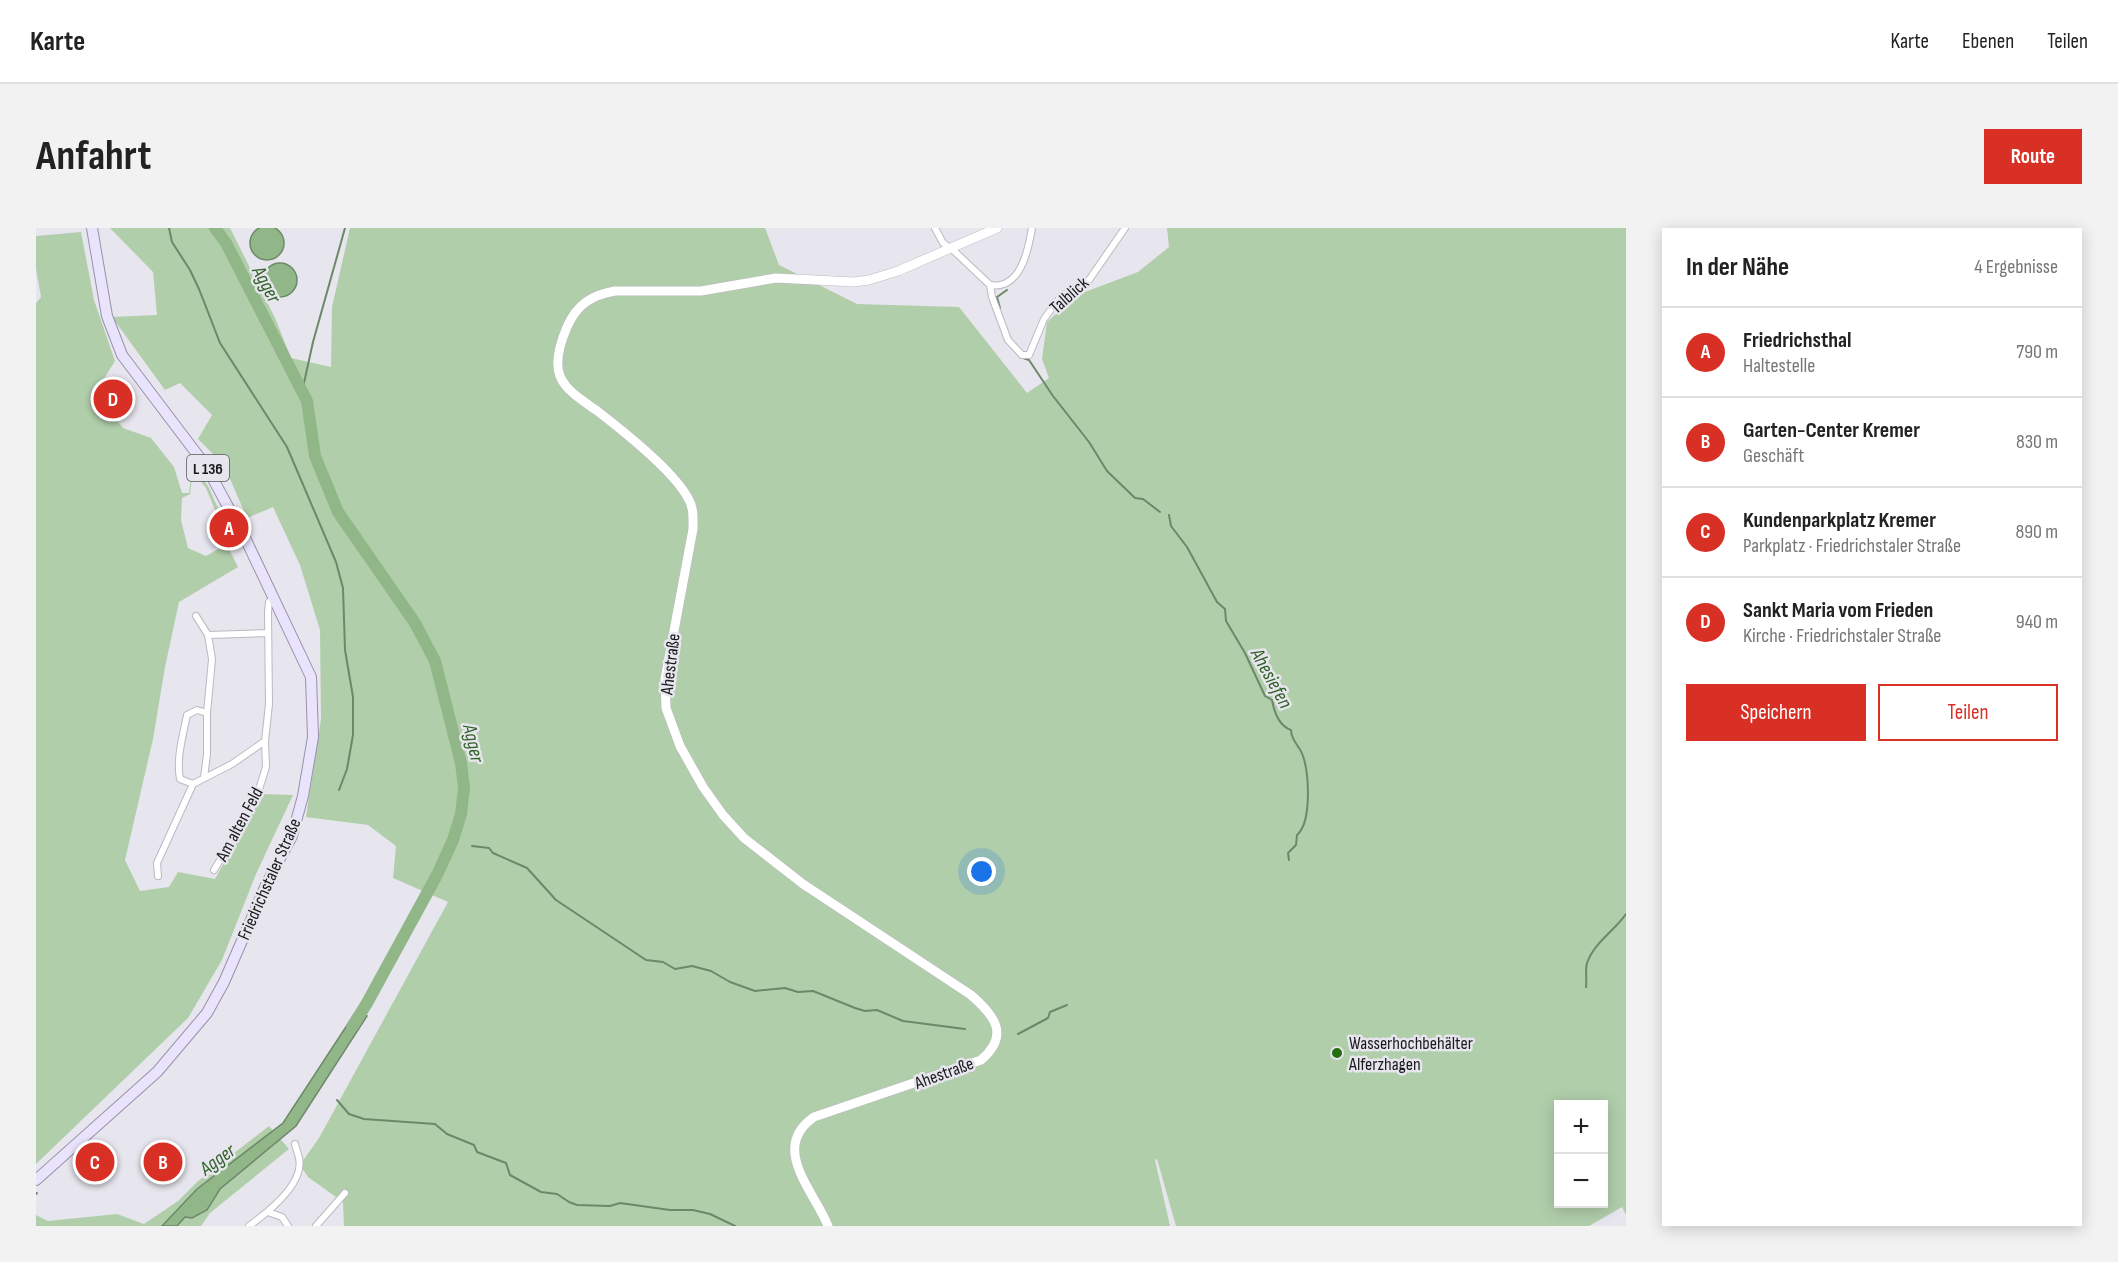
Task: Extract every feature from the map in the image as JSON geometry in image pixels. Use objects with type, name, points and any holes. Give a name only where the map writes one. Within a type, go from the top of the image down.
[{"type":"main road","name":"Friedrichstaler Straße","points":[[36,1180],[157,1072],[207,1013],[224,982],[267,883],[292,836],[303,796],[313,737],[311,676],[294,636],[273,599],[246,540],[206,466],[122,355],[106,316],[92,228]]},
{"type":"main road","name":"Ahestraße","points":[[828,1226],[806,1185],[794,1153],[798,1134],[806,1123],[814,1118],[981,1060],[993,1050],[997,1034],[995,1019],[972,995],[803,884],[744,838],[723,815],[703,786],[680,746],[666,708],[664,679],[693,529],[693,512],[689,498],[677,483],[624,432],[571,392],[560,376],[558,361],[568,325],[579,308],[591,297],[603,293],[701,291],[776,278],[854,282],[869,280],[898,272],[997,228]]},
{"type":"street","points":[[935,228],[943,243],[990,285],[999,286],[1011,281],[1019,273],[1032,228]]},
{"type":"street","name":"Talblick","points":[[990,285],[992,297],[1008,340],[1022,355],[1029,356],[1044,319],[1055,304],[1062,296],[1089,279],[1125,228]]},
{"type":"street","name":"Am alten Feld","points":[[213,870],[255,802],[266,767],[265,741],[269,704],[269,602],[273,599]]},
{"type":"street","points":[[196,616],[208,635],[212,660],[204,778]]},
{"type":"street","points":[[208,635],[268,633]]},
{"type":"street","points":[[158,876],[157,863],[193,784],[180,779],[179,770],[187,715],[197,710],[207,713]]},
{"type":"street","name":"Am alten Feld","points":[[193,784],[232,764],[265,741]]},
{"type":"street","points":[[249,1226],[268,1212],[291,1187],[299,1171],[300,1159],[295,1144]]},
{"type":"street","points":[[316,1226],[345,1193]]},
{"type":"street","points":[[268,1212],[282,1217],[288,1226]]},
{"type":"shaded area","points":[[110,228],[230,228],[275,318],[291,358],[331,367],[332,307],[350,228],[765,228],[779,265],[857,304],[959,307],[1027,393],[1049,378],[1042,359],[1047,322],[1077,295],[1138,272],[1169,247],[1167,228],[1626,228],[1626,1215],[1622,1207],[1589,1226],[1176,1226],[1157,1159],[1155,1160],[1170,1226],[344,1226],[343,1202],[308,1177],[300,1165],[319,1138],[448,902],[393,878],[396,846],[368,825],[306,817],[321,719],[320,630],[300,565],[273,507],[247,518],[224,465],[198,439],[212,415],[180,383],[165,390],[112,317],[157,315],[153,272]]},
{"type":"shaded area","points":[[81,232],[94,300],[115,361],[95,393],[123,428],[151,438],[174,467],[182,493],[189,493],[193,463],[209,488],[231,538],[230,551],[238,567],[179,602],[153,739],[125,860],[140,891],[169,887],[178,872],[215,879],[262,794],[293,795],[256,874],[222,960],[188,1018],[36,1164],[36,303],[41,297],[36,269],[36,236]],"holes":[[[196,475],[206,488],[227,539],[222,547],[206,556],[188,548],[181,520],[182,498],[190,494],[192,478]]]},
{"type":"shaded area","points":[[269,1126],[289,1149],[210,1213],[201,1226],[36,1226],[36,1215],[48,1221],[117,1214],[144,1224],[178,1201],[197,1182]]},
{"type":"water","points":[[267,226],[279,231],[284,243],[279,255],[267,260],[255,255],[250,243],[255,231]]},
{"type":"water","points":[[280,263],[292,268],[297,280],[292,292],[280,297],[268,292],[263,280],[268,268]]},
{"type":"water","points":[[355,1013],[367,1016],[296,1126],[220,1189],[207,1210],[192,1218],[185,1217],[177,1226],[162,1226],[197,1189],[283,1123]]},
{"type":"waterway","points":[[169,228],[172,242],[190,270],[220,343],[287,447],[336,562],[343,588],[345,650],[353,697],[353,735],[347,769],[339,790]]},
{"type":"waterway","name":"Agger","points":[[215,228],[226,243],[307,401],[315,456],[338,512],[415,623],[435,661],[461,763],[464,788],[461,814],[453,840],[437,875],[352,1027]]},
{"type":"waterway","points":[[302,392],[313,342],[345,228]]},
{"type":"waterway","name":"Ahesiefen","points":[[1000,308],[997,297],[1007,290]]},
{"type":"waterway","name":"Ahesiefen","points":[[1017,353],[1020,357],[1029,360],[1053,396],[1089,442],[1107,471],[1135,498],[1143,499],[1160,512]]},
{"type":"waterway","name":"Ahesiefen","points":[[1169,515],[1171,526],[1187,547],[1217,602],[1225,609],[1226,621],[1245,653],[1265,696],[1272,700],[1278,718],[1291,730],[1292,737],[1303,756],[1308,785],[1307,809],[1302,829],[1297,835],[1296,845],[1288,853],[1289,860]]},
{"type":"waterway","points":[[472,846],[489,848],[493,853],[527,868],[556,900],[646,960],[663,962],[675,969],[692,966],[711,971],[730,982],[755,991],[785,988],[798,992],[813,991],[855,1008],[865,1011],[877,1010],[903,1021],[965,1029]]},
{"type":"waterway","points":[[1586,987],[1586,966],[1590,956],[1626,914]]},
{"type":"waterway","points":[[1018,1034],[1048,1018],[1050,1012],[1067,1005]]},
{"type":"waterway","points":[[337,1100],[349,1114],[364,1119],[435,1124],[447,1134],[474,1145],[477,1152],[506,1163],[510,1175],[541,1192],[557,1194],[577,1205],[610,1206],[620,1203],[670,1210],[693,1210],[710,1214],[735,1226]]},
{"type":"place","name":"Sankt Maria vom Frieden","points":[[113,399]]},
{"type":"place","name":"Friedrichsthal","points":[[229,528]]},
{"type":"place","name":"Wasserhochbehälter Alferzhagen","points":[[1337,1053]]},
{"type":"place","name":"Kundenparkplatz Kremer","points":[[95,1162]]},
{"type":"place","name":"Garten-Center Kremer","points":[[163,1162]]}]
